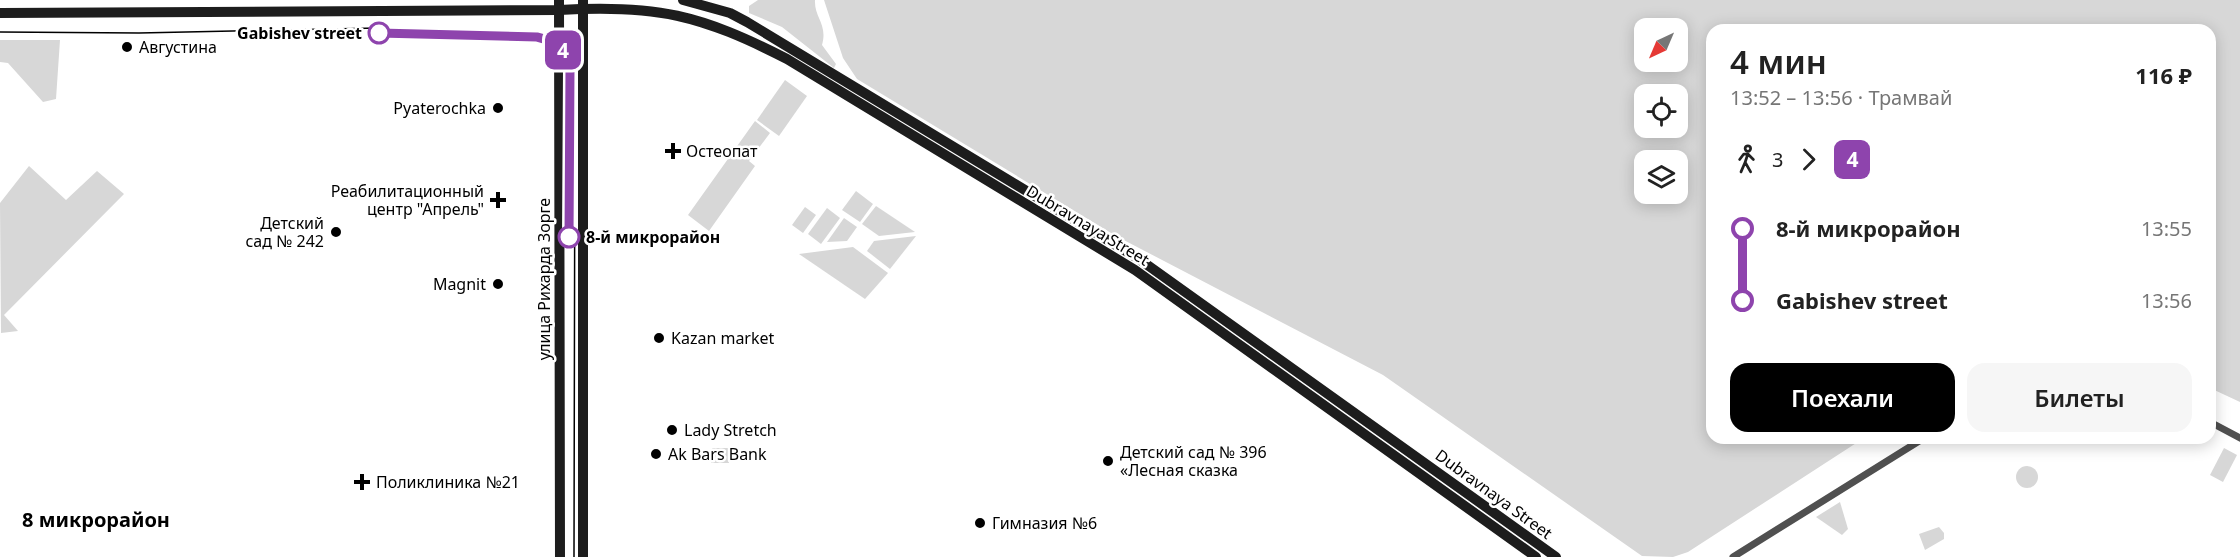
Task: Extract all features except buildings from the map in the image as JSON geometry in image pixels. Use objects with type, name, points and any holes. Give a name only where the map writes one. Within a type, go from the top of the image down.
[{"type":"street","name":"Dubravnaya Street","points":[[683,0],[730,13],[747,22],[1127,251],[1556,557]]},
{"type":"street","name":"Dubravnaya Street","points":[[0,13],[583,4],[688,16],[735,32],[787,59],[1135,270],[1536,557]]},
{"type":"street","points":[[583,4],[583,557]]},
{"type":"street","name":"улица Рихарда Зорге","points":[[559,5],[560,557]]},
{"type":"street","points":[[2216,425],[2240,438]]},
{"type":"street","points":[[1733,557],[1914,444]]},
{"type":"shaded area","points":[[758,0],[815,0],[823,32],[822,45],[836,64],[834,68],[782,27],[749,13],[749,6]]},
{"type":"shaded area","points":[[824,0],[2240,0],[2240,402],[2216,391],[2216,24],[1706,24],[1706,444],[1855,444],[1688,552],[1673,557],[1642,556],[1383,375],[1116,236],[857,79],[843,58]]},
{"type":"shaded area","points":[[0,40],[60,40],[56,99],[43,102],[8,63],[0,62]]},
{"type":"shaded area","points":[[785,80],[807,96],[779,136],[757,120]]},
{"type":"shaded area","points":[[755,121],[770,133],[749,161],[755,166],[709,231],[688,215]]},
{"type":"shaded area","points":[[29,166],[66,200],[97,171],[124,194],[4,315],[18,331],[1,333],[0,203]]},
{"type":"shaded area","points":[[856,191],[873,204],[860,222],[842,210]]},
{"type":"shaded area","points":[[876,206],[915,232],[879,236],[862,224]]},
{"type":"shaded area","points":[[805,207],[816,215],[803,233],[792,225]]},
{"type":"shaded area","points":[[827,208],[840,218],[821,244],[808,234]]},
{"type":"shaded area","points":[[844,218],[857,227],[847,241],[827,242]]},
{"type":"shaded area","points":[[916,236],[890,269],[867,251],[874,241]]},
{"type":"shaded area","points":[[853,247],[888,273],[865,299],[799,254]]},
{"type":"shaded area","points":[[712,448],[729,448],[729,463],[711,463]]},
{"type":"shaded area","points":[[2224,448],[2237,455],[2223,482],[2210,475]]},
{"type":"shaded area","points":[[2027,466],[2035,469],[2038,477],[2035,485],[2027,488],[2019,485],[2016,477],[2019,469]]},
{"type":"shaded area","points":[[1840,502],[1848,529],[1842,535],[1816,517]]},
{"type":"shaded area","points":[[1939,527],[1944,533],[1944,539],[1925,550],[1919,534]]},
{"type":"tram line","points":[[0,32],[139,33],[379,28],[537,33],[551,37],[562,44],[570,54],[575,68],[574,557]]},
{"type":"tram line","name":"4","points":[[379,33],[537,37],[551,41],[564,51],[570,68],[569,237]]},
{"type":"place","name":"Gabishev street","points":[[379,33]]},
{"type":"place","name":"Августина","points":[[127,47]]},
{"type":"place","name":"Pyaterochka","points":[[498,108]]},
{"type":"place","name":"Остеопат","points":[[673,151]]},
{"type":"place","name":"Реабилитационный центр \"Апрель\"","points":[[498,200]]},
{"type":"place","name":"Детский сад № 242","points":[[336,232]]},
{"type":"place","name":"8-й микрорайон","points":[[569,237]]},
{"type":"place","name":"Magnit","points":[[498,284]]},
{"type":"place","name":"Kazan market","points":[[659,338]]},
{"type":"place","name":"Lady Stretch","points":[[672,430]]},
{"type":"place","name":"Ak Bars Bank","points":[[656,454]]},
{"type":"place","name":"Детский сад № 396 «Лесная сказка","points":[[1108,461]]},
{"type":"place","name":"Поликлиника №21","points":[[362,482]]},
{"type":"place","name":"Гимназия №6","points":[[980,523]]},
{"type":"district","name":"8 микрорайон","points":[[96,519]]}]
